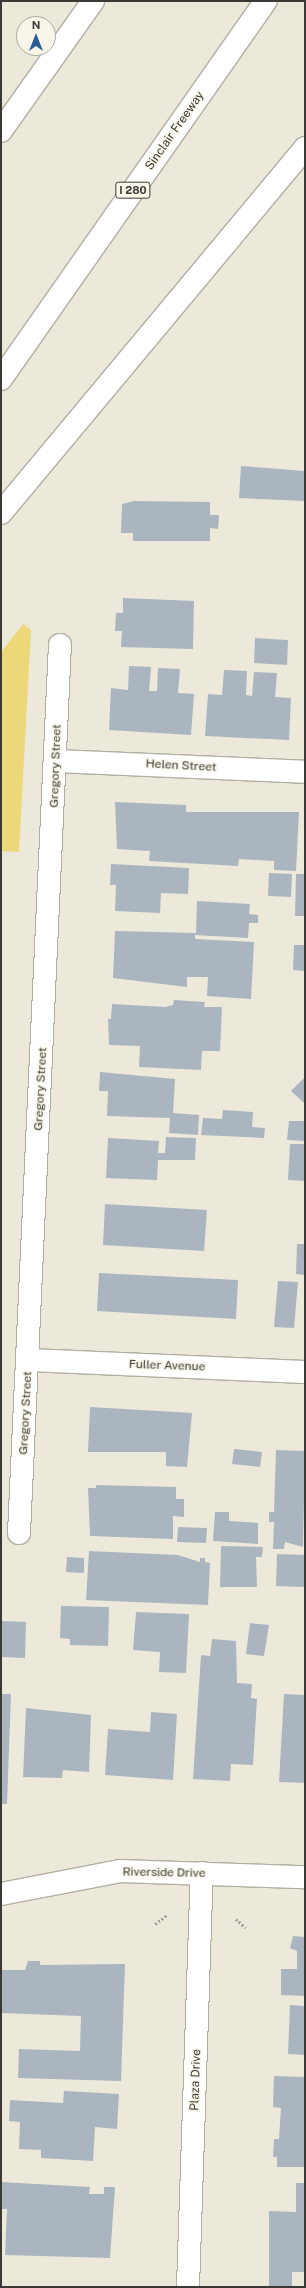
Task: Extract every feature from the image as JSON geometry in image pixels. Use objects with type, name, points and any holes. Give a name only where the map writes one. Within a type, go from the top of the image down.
[{"type":"main road","points":[[1,131],[93,1]]},
{"type":"main road","name":"Sinclair Freeway","points":[[1,379],[266,1]]},
{"type":"main road","points":[[1,513],[305,148]]},
{"type":"main road","name":"Gregory Street","points":[[19,1533],[29,1360],[60,646]]},
{"type":"main road","name":"Helen Street","points":[[56,761],[305,772]]},
{"type":"main road","name":"Fuller Avenue","points":[[29,1360],[305,1372]]},
{"type":"main road","name":"Riverside Drive","points":[[1,1894],[120,1871],[305,1877]]},
{"type":"main road","name":"Plaza Drive","points":[[188,2287],[202,1874]]},
{"type":"path","points":[[155,1924],[167,1915]]},
{"type":"path","points":[[236,1919],[246,1928]]},
{"type":"shaded area","points":[[23,624],[31,630],[19,852],[1,851],[1,652]]},
{"type":"building","points":[[241,466],[305,471],[305,501],[239,498]]},
{"type":"building","points":[[134,501],[210,502],[210,515],[219,515],[218,529],[210,528],[210,541],[133,541],[133,533],[121,533],[122,504]]},
{"type":"building","points":[[123,598],[194,601],[193,649],[121,647],[122,631],[115,631],[116,613],[123,613]]},
{"type":"building","points":[[255,638],[288,640],[287,665],[254,663]]},
{"type":"building","points":[[129,666],[151,667],[149,691],[157,691],[158,668],[180,669],[178,693],[194,694],[191,735],[109,730],[111,688],[128,690]]},
{"type":"building","points":[[224,670],[247,671],[246,695],[252,696],[254,672],[277,673],[275,697],[291,698],[289,740],[205,736],[208,694],[222,695]]},
{"type":"building","points":[[115,802],[186,805],[186,812],[299,812],[296,871],[274,870],[274,861],[239,859],[238,866],[149,861],[150,851],[117,849]]},
{"type":"building","points":[[111,864],[189,868],[188,894],[161,893],[160,913],[115,911],[116,885],[110,885]]},
{"type":"building","points":[[269,873],[292,874],[291,897],[268,896]]},
{"type":"building","points":[[296,874],[305,874],[305,916],[295,916]]},
{"type":"building","points":[[197,901],[250,904],[249,914],[258,915],[258,923],[249,923],[248,938],[195,935],[195,939],[254,942],[251,999],[207,996],[208,977],[187,977],[187,987],[113,978],[115,931],[196,933]]},
{"type":"building","points":[[294,945],[305,945],[305,971],[293,970]]},
{"type":"building","points":[[174,1000],[205,1002],[204,1007],[222,1007],[220,1051],[202,1051],[201,1070],[139,1067],[140,1046],[109,1045],[108,1019],[111,1019],[112,1004],[165,1007],[173,1005]]},
{"type":"building","points":[[100,1072],[175,1079],[173,1113],[199,1115],[198,1135],[169,1133],[170,1118],[107,1116],[108,1091],[99,1091]]},
{"type":"building","points":[[305,1077],[305,1104],[291,1091]]},
{"type":"building","points":[[223,1110],[253,1112],[252,1127],[265,1128],[264,1138],[201,1135],[203,1118],[222,1119]]},
{"type":"building","points":[[289,1121],[305,1121],[305,1141],[287,1140]]},
{"type":"building","points":[[166,1137],[196,1138],[195,1160],[158,1160],[157,1180],[106,1178],[108,1138],[159,1141],[158,1153],[165,1153]]},
{"type":"building","points":[[290,1144],[305,1144],[305,1181],[288,1180]]},
{"type":"building","points":[[105,1204],[207,1210],[204,1251],[103,1245]]},
{"type":"building","points":[[297,1244],[305,1244],[305,1275],[296,1274]]},
{"type":"building","points":[[99,1273],[238,1280],[236,1319],[97,1311]]},
{"type":"building","points":[[278,1281],[298,1282],[294,1328],[274,1327]]},
{"type":"building","points":[[90,1407],[192,1413],[187,1467],[166,1466],[166,1452],[88,1452]]},
{"type":"building","points":[[234,1449],[262,1452],[260,1467],[232,1464]]},
{"type":"building","points":[[276,1450],[305,1451],[303,1547],[285,1542],[284,1549],[273,1549],[274,1522],[269,1522],[269,1512],[274,1512]]},
{"type":"building","points":[[96,1485],[176,1487],[176,1499],[184,1499],[184,1517],[173,1516],[173,1539],[90,1536],[88,1488],[96,1488]]},
{"type":"building","points":[[215,1512],[229,1512],[229,1521],[258,1523],[258,1544],[213,1541]]},
{"type":"building","points":[[178,1527],[207,1528],[206,1543],[177,1542]]},
{"type":"building","points":[[221,1546],[263,1547],[262,1557],[256,1557],[257,1587],[220,1587]]},
{"type":"building","points":[[89,1551],[178,1555],[200,1562],[200,1558],[205,1558],[205,1562],[210,1563],[208,1605],[86,1600]]},
{"type":"building","points":[[277,1554],[305,1555],[305,1608],[304,1587],[276,1586]]},
{"type":"building","points":[[67,1557],[84,1558],[84,1573],[66,1572]]},
{"type":"building","points":[[61,1606],[109,1607],[108,1646],[70,1645],[70,1639],[60,1638]]},
{"type":"building","points":[[136,1612],[189,1614],[186,1673],[159,1672],[160,1652],[133,1650]]},
{"type":"building","points":[[1,1621],[26,1622],[25,1658],[1,1657]]},
{"type":"building","points":[[250,1623],[269,1625],[264,1656],[246,1654]]},
{"type":"building","points":[[212,1639],[236,1641],[237,1683],[252,1684],[251,1698],[257,1699],[253,1765],[231,1764],[230,1781],[193,1779],[201,1655],[210,1656]]},
{"type":"building","points":[[1,1694],[11,1694],[7,1804],[1,1804]]},
{"type":"building","points":[[284,1694],[305,1695],[305,1783],[279,1782]]},
{"type":"building","points":[[26,1708],[91,1715],[89,1772],[63,1770],[62,1778],[23,1777]]},
{"type":"building","points":[[151,1712],[177,1714],[173,1780],[105,1775],[108,1729],[150,1732]]},
{"type":"building","points":[[293,1936],[305,1937],[305,1996],[281,1995],[281,1969],[297,1969],[297,1951],[290,1948]]},
{"type":"building","points":[[28,1961],[40,1961],[40,1965],[125,1964],[121,2081],[18,2078],[19,2049],[80,2051],[81,2016],[1,2013],[1,1970],[25,1970]]},
{"type":"building","points":[[290,2005],[305,2006],[305,2055],[288,2054]]},
{"type":"building","points":[[274,2076],[305,2077],[305,2167],[277,2167],[277,2157],[273,2157],[274,2139],[279,2139],[281,2108],[273,2107]]},
{"type":"building","points":[[64,2091],[119,2094],[117,2129],[95,2127],[93,2161],[41,2158],[41,2150],[19,2149],[20,2122],[9,2121],[10,2100],[63,2103]]},
{"type":"building","points":[[1,2182],[90,2187],[89,2194],[104,2194],[104,2187],[115,2187],[110,2258],[5,2255],[7,2209],[1,2209]]},
{"type":"building","points":[[296,2183],[305,2183],[305,2272],[292,2272],[292,2287],[269,2287],[269,2211],[296,2212]]}]
